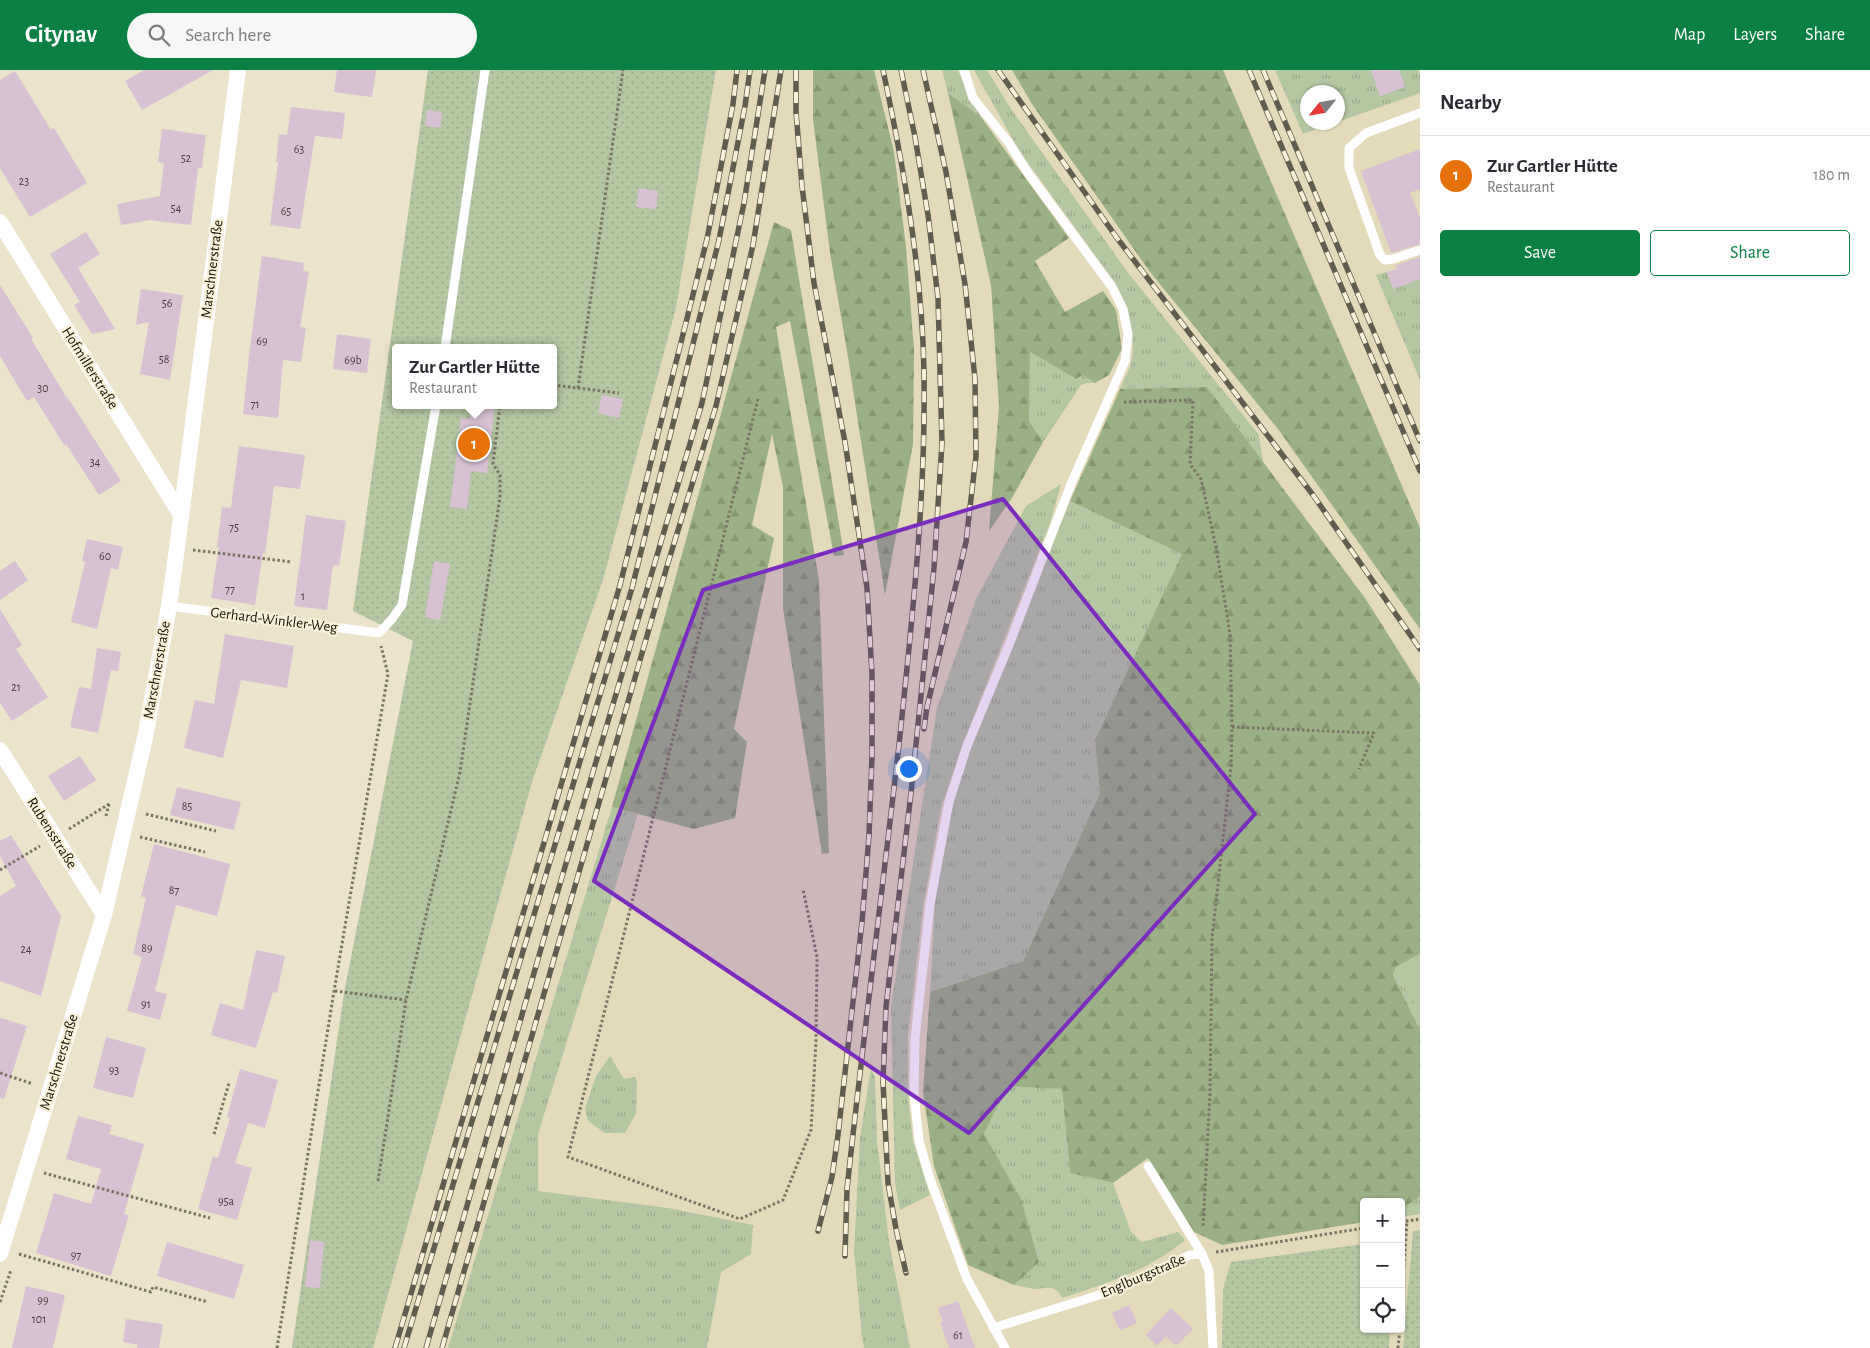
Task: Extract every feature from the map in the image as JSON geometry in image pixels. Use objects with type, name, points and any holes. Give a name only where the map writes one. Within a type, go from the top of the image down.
[{"type":"street","name":"Marschnerstraße","points":[[8,1254],[26,1168],[104,915],[146,733],[178,548],[234,74]]},
{"type":"street","name":"Hofmillerstraße","points":[[0,222],[181,515]]},
{"type":"street","name":"Rubensstraße","points":[[0,750],[104,915]]},
{"type":"lane","points":[[446,344],[485,70]]},
{"type":"lane","points":[[964,70],[973,98],[1008,143],[1112,287],[1123,309],[1128,334],[1125,361],[1071,484],[1009,645],[967,746],[949,802],[930,904],[915,1038],[914,1094],[919,1141],[930,1179],[967,1279],[1004,1348]]},
{"type":"lane","points":[[1420,113],[1366,133],[1349,148],[1349,168],[1380,256],[1385,260],[1394,259],[1420,250]]},
{"type":"lane","points":[[379,633],[402,605],[435,409]]},
{"type":"lane","name":"Gerhard-Winkler-Weg","points":[[169,606],[379,633]]},
{"type":"lane","points":[[1148,1166],[1202,1254]]},
{"type":"lane","name":"Englburgstraße","points":[[993,1328],[1109,1292],[1190,1255],[1202,1254],[1208,1271],[1213,1348]]},
{"type":"path","points":[[578,388],[623,70]]},
{"type":"path","points":[[557,385],[619,393]]},
{"type":"path","points":[[758,399],[568,1157],[740,1219],[783,1200],[811,1130],[816,1040],[817,957],[803,889]]},
{"type":"path","points":[[1108,402],[1193,400],[1190,464],[1201,479],[1216,547],[1230,634],[1232,727],[1230,767],[1212,938],[1210,1094],[1202,1254],[1360,1229]]},
{"type":"path","points":[[378,1181],[406,1000],[460,772],[500,497],[500,475],[493,464],[500,409]]},
{"type":"path","points":[[178,548],[292,562]]},
{"type":"path","points":[[277,1348],[334,992],[388,674],[379,633]]},
{"type":"path","points":[[1232,727],[1374,732],[1359,768]]},
{"type":"path","points":[[0,870],[109,804]]},
{"type":"path","points":[[150,815],[216,831]]},
{"type":"path","points":[[144,838],[205,852]]},
{"type":"path","points":[[334,992],[406,1000]]},
{"type":"path","points":[[0,1073],[50,1090]]},
{"type":"path","points":[[214,1134],[229,1083]]},
{"type":"path","points":[[26,1168],[210,1218]]},
{"type":"path","points":[[1402,1288],[1407,1221],[1420,1219]]},
{"type":"path","points":[[8,1254],[151,1292],[153,1287],[208,1302]]},
{"type":"path","points":[[1398,1348],[1400,1333]]},
{"type":"highlighted area","points":[[1003,499],[1255,814],[969,1133],[594,881],[703,590]]},
{"type":"shaded area","points":[[716,70],[1420,70],[1420,1230],[1413,1231],[1405,1325],[1405,1198],[1360,1198],[1360,1333],[1404,1333],[1403,1348],[373,1348],[532,782],[603,580],[676,308]]},
{"type":"green space","points":[[428,70],[716,70],[676,308],[603,580],[532,782],[373,1348],[292,1348],[344,993],[413,641],[353,611]]},
{"type":"green space","points":[[813,70],[874,70],[894,152],[906,247],[914,350],[913,444],[885,595],[830,253],[813,119]]},
{"type":"green space","points":[[942,70],[958,70],[968,94],[981,117],[948,93]]},
{"type":"green space","points":[[974,70],[987,70],[1011,109],[1129,274],[1259,435],[1263,462],[1207,387],[1120,389],[1131,364],[1133,344],[1130,323],[1116,284],[1020,152]]},
{"type":"green space","points":[[1012,70],[1223,70],[1420,528],[1420,629],[1278,429],[1150,272],[1032,104]]},
{"type":"green space","points":[[1275,70],[1418,70],[1420,75],[1420,93],[1345,120],[1345,85],[1300,85],[1300,127]]},
{"type":"green space","points":[[948,93],[981,117],[1069,238],[1035,261],[1065,312],[1103,291],[1116,310],[1122,349],[1109,375],[1095,383],[1083,375],[1076,379],[1030,352],[1029,421],[1043,442],[1012,498],[989,531],[999,407],[991,285]]},
{"type":"green space","points":[[1301,130],[1314,130],[1303,134]]},
{"type":"green space","points":[[774,222],[791,230],[844,555],[834,556],[790,321],[776,327],[819,580],[829,853],[822,854],[783,609],[783,487],[772,434],[752,525],[774,538],[734,729],[747,742],[735,818],[694,829],[612,807]]},
{"type":"green space","points":[[1387,272],[1393,288],[1420,279],[1420,380],[1376,275]]},
{"type":"green space","points":[[1030,352],[1076,379],[1083,375],[1095,383],[1081,385],[1043,442],[1029,421]]},
{"type":"green space","points":[[1207,387],[1365,598],[1420,685],[1420,954],[1396,967],[1393,975],[1420,1030],[1420,1196],[1405,1207],[1405,1198],[1360,1198],[1360,1223],[1222,1245],[1194,1232],[1148,1158],[1113,1183],[1070,1173],[1062,1089],[1007,1086],[984,1134],[1021,1199],[1039,1262],[1014,1285],[968,1265],[934,1166],[923,1092],[930,992],[1023,961],[1100,793],[1095,740],[1182,554],[1070,501],[1120,389]]},
{"type":"green space","points":[[1061,484],[1050,523],[962,746],[941,808],[923,907],[908,1036],[908,1096],[913,1141],[930,1195],[900,1210],[895,1183],[891,1007],[937,708],[976,599],[1026,506]]},
{"type":"green space","points":[[1070,501],[1182,554],[1095,740],[1100,793],[1023,961],[930,992],[935,901],[951,805],[965,763]]},
{"type":"green space","points":[[612,807],[638,814],[538,1134],[538,1191],[668,1208],[753,1225],[751,1254],[721,1272],[707,1348],[448,1348]]},
{"type":"green space","points":[[1420,954],[1420,1014],[1396,967]]},
{"type":"green space","points":[[1396,967],[1420,1014],[1420,1030],[1393,975]]},
{"type":"green space","points":[[610,1056],[624,1079],[635,1077],[637,1082],[636,1113],[625,1133],[605,1133],[588,1121],[585,1109],[596,1076]]},
{"type":"green space","points":[[871,1068],[875,1078],[877,1140],[889,1242],[910,1348],[864,1348],[862,1337],[854,1251],[860,1137]]},
{"type":"green space","points":[[1007,1085],[1062,1089],[1070,1173],[1113,1183],[1131,1232],[1142,1242],[1178,1232],[1185,1240],[1171,1251],[1142,1268],[1062,1298],[1053,1289],[1034,1289],[1014,1285],[1039,1261],[984,1134]]},
{"type":"green space","points":[[1420,1196],[1420,1214],[1405,1216],[1405,1207]]},
{"type":"green space","points":[[1420,1230],[1420,1348],[1403,1348],[1405,1333],[1413,1231]]},
{"type":"green space","points":[[1360,1245],[1360,1333],[1390,1333],[1389,1348],[1222,1348],[1223,1289],[1231,1262]]},
{"type":"building","points":[[144,70],[213,70],[142,110],[125,81]]},
{"type":"building","points":[[337,70],[376,70],[372,97],[334,92]]},
{"type":"building","points":[[1371,70],[1399,70],[1405,87],[1380,96]]},
{"type":"building","points":[[15,71],[51,130],[54,128],[87,183],[30,217],[0,168],[0,80]]},
{"type":"building","points":[[291,107],[345,113],[342,139],[315,136],[300,229],[270,225],[278,162],[276,162],[279,134],[287,135]]},
{"type":"building","points":[[427,110],[442,112],[440,128],[425,126]]},
{"type":"building","points":[[162,129],[206,135],[202,168],[198,168],[191,225],[150,220],[121,225],[117,204],[160,196],[164,163],[158,162]]},
{"type":"building","points":[[1420,149],[1420,189],[1410,193],[1420,218],[1420,244],[1391,253],[1361,171]]},
{"type":"building","points":[[639,188],[658,191],[656,209],[636,207]]},
{"type":"building","points":[[86,232],[100,254],[78,268],[115,329],[92,334],[74,305],[80,302],[50,254]]},
{"type":"building","points":[[262,256],[304,263],[303,271],[309,272],[300,327],[306,328],[301,362],[283,360],[278,418],[243,414]]},
{"type":"building","points":[[1420,257],[1420,279],[1393,289],[1387,272],[1397,269],[1396,265]]},
{"type":"building","points":[[0,285],[67,398],[121,481],[99,495],[66,444],[64,445],[34,397],[27,401],[0,356]]},
{"type":"building","points":[[141,289],[183,295],[170,380],[140,374],[149,322],[136,325]]},
{"type":"building","points":[[337,334],[371,339],[367,373],[333,369]]},
{"type":"building","points":[[602,395],[623,399],[619,418],[598,413]]},
{"type":"building","points":[[471,409],[495,409],[487,473],[471,471],[467,509],[450,507],[461,418],[470,419]]},
{"type":"building","points":[[239,446],[305,455],[300,489],[274,486],[265,554],[263,553],[255,605],[211,598],[219,547],[217,547],[222,507],[231,508]]},
{"type":"building","points":[[306,515],[346,521],[339,566],[333,565],[327,610],[294,606]]},
{"type":"building","points":[[87,539],[123,547],[118,570],[111,568],[97,629],[71,622],[85,562],[82,561]]},
{"type":"building","points":[[15,561],[28,580],[0,600],[0,571]]},
{"type":"building","points":[[434,561],[450,564],[440,620],[425,617]]},
{"type":"building","points":[[0,609],[22,645],[16,649],[48,697],[12,721],[0,703]]},
{"type":"building","points":[[225,634],[294,646],[287,688],[241,680],[223,758],[184,748],[195,700],[214,704]]},
{"type":"building","points":[[97,648],[121,652],[118,671],[111,670],[98,733],[70,727],[79,687],[91,689]]},
{"type":"building","points":[[80,756],[96,780],[64,801],[48,776]]},
{"type":"building","points":[[177,787],[241,802],[234,830],[170,815]]},
{"type":"building","points":[[11,835],[61,916],[41,996],[0,981],[0,896],[16,886],[0,856],[0,841]]},
{"type":"building","points":[[154,844],[230,864],[217,916],[176,905],[155,991],[167,994],[160,1020],[127,1011],[142,957],[133,954],[146,898],[141,896]]},
{"type":"building","points":[[256,950],[285,956],[277,993],[273,992],[256,1048],[211,1035],[220,1003],[243,1010]]},
{"type":"building","points":[[0,1018],[27,1026],[4,1099],[0,1098]]},
{"type":"building","points":[[106,1037],[146,1048],[133,1098],[93,1088]]},
{"type":"building","points":[[240,1069],[278,1080],[265,1128],[248,1123],[235,1163],[252,1168],[237,1220],[198,1209],[213,1156],[218,1158],[230,1118],[227,1117]]},
{"type":"building","points":[[78,1116],[112,1125],[109,1134],[144,1144],[124,1214],[129,1215],[111,1276],[36,1253],[54,1193],[91,1204],[101,1169],[66,1159]]},
{"type":"building","points":[[310,1240],[324,1242],[320,1288],[305,1287]]},
{"type":"building","points":[[167,1242],[244,1265],[234,1299],[157,1276]]},
{"type":"building","points":[[26,1286],[65,1295],[53,1348],[12,1348]]},
{"type":"building","points":[[958,1301],[975,1348],[949,1348],[940,1322],[943,1321],[938,1308]]},
{"type":"building","points":[[1129,1305],[1137,1323],[1120,1330],[1112,1313]]},
{"type":"building","points":[[1171,1308],[1193,1329],[1176,1346],[1166,1336],[1157,1346],[1146,1335]]},
{"type":"building","points":[[126,1319],[163,1324],[159,1348],[137,1348],[138,1345],[123,1342]]},
{"type":"railway","points":[[395,1348],[620,585],[707,239],[733,104],[737,70]]},
{"type":"railway","points":[[404,1348],[632,588],[719,240],[745,106],[750,70]]},
{"type":"railway","points":[[426,1348],[549,921],[702,403],[744,203],[765,70]]},
{"type":"railway","points":[[442,1348],[668,563],[716,406],[753,245],[781,70]]},
{"type":"railway","points":[[796,70],[796,112],[802,186],[814,283],[845,442],[867,588],[872,674],[872,756],[869,836],[862,922],[838,1135],[832,1177],[818,1231]]},
{"type":"railway","points":[[845,1256],[847,1189],[904,698],[917,559],[923,466],[924,372],[920,296],[905,182],[883,70]]},
{"type":"railway","points":[[901,70],[928,215],[938,298],[942,443],[934,568],[911,793],[886,1007],[883,1082],[888,1183],[906,1273]]},
{"type":"railway","points":[[923,70],[946,172],[965,284],[975,379],[976,456],[966,542],[927,707],[924,729]]},
{"type":"railway","points":[[998,70],[1117,238],[1313,495],[1420,649]]},
{"type":"railway","points":[[1249,70],[1420,471]]},
{"type":"railway","points":[[1263,70],[1420,441]]},
{"type":"place","name":"Zur Gartler Hütte","points":[[474,444]]}]
